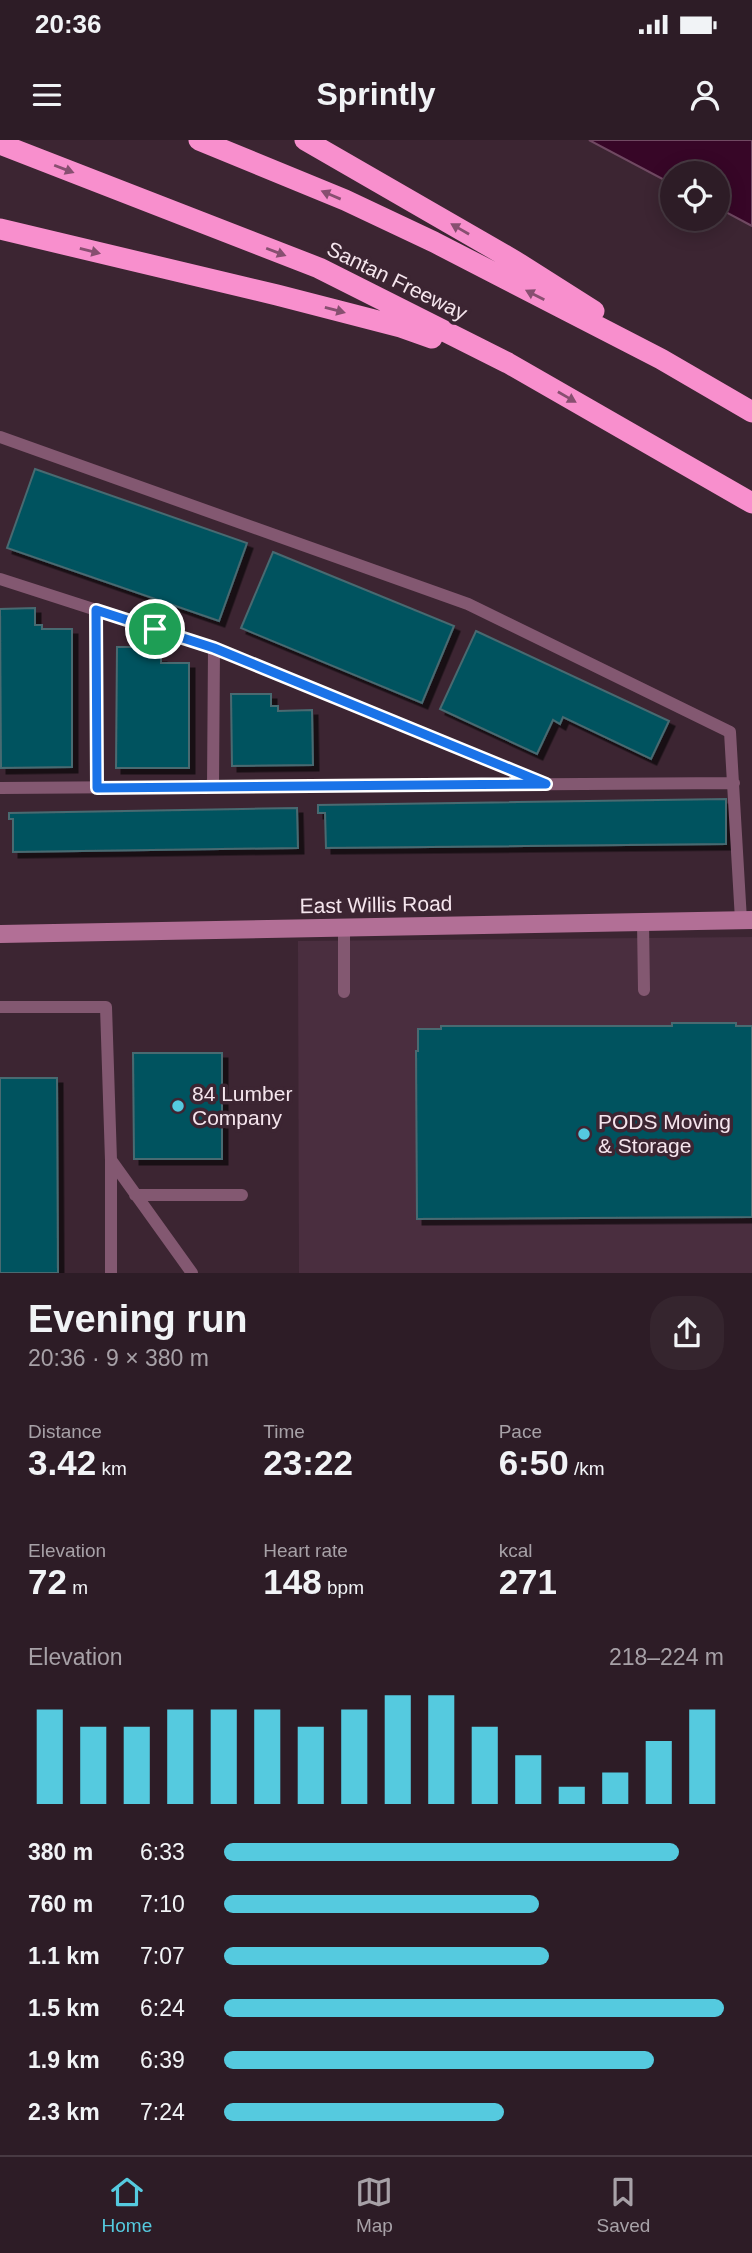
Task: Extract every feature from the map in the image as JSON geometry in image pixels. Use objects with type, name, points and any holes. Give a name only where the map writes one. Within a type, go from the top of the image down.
[{"type":"highway","points":[[199,140],[345,200],[434,242],[661,359],[752,412]]},
{"type":"highway","points":[[305,140],[515,261],[725,396]]},
{"type":"highway","name":"Santan Freeway","points":[[0,144],[319,268],[508,363],[752,503]]},
{"type":"highway","points":[[0,229],[401,327],[508,363]]},
{"type":"street","name":"East Willis Road","points":[[0,934],[747,920]]},
{"type":"lane","points":[[0,437],[468,604],[730,732],[747,920]]},
{"type":"lane","points":[[0,579],[214,648],[546,784]]},
{"type":"lane","points":[[96,610],[97,788]]},
{"type":"lane","points":[[213,787],[214,648]]},
{"type":"lane","points":[[0,788],[734,783]]},
{"type":"lane","points":[[643,922],[644,990]]},
{"type":"lane","points":[[344,929],[344,992]]},
{"type":"lane","points":[[0,1007],[106,1007],[111,1160],[111,1273]]},
{"type":"lane","points":[[111,1160],[192,1273]]},
{"type":"lane","points":[[135,1195],[242,1195]]},
{"type":"shaded area","points":[[589,140],[752,140],[752,226],[730,214],[730,161],[660,161],[660,178]]},
{"type":"shaded area","points":[[752,937],[752,1273],[299,1273],[298,941]]},
{"type":"building","points":[[35,469],[247,543],[219,621],[7,548]]},
{"type":"building","points":[[273,552],[454,626],[422,703],[241,628]]},
{"type":"building","points":[[35,608],[35,625],[42,625],[42,629],[72,629],[72,767],[1,768],[0,609]]},
{"type":"building","points":[[476,631],[669,721],[651,759],[563,717],[560,724],[553,720],[537,754],[440,709]]},
{"type":"building","points":[[117,647],[153,647],[153,657],[161,657],[161,663],[189,663],[189,768],[116,768]]},
{"type":"building","points":[[231,694],[271,694],[271,706],[278,706],[278,711],[312,710],[313,765],[232,766]]},
{"type":"building","points":[[726,799],[726,844],[326,848],[325,813],[318,813],[318,805]]},
{"type":"building","points":[[297,808],[298,848],[13,852],[13,819],[9,819],[9,813]]},
{"type":"building","name":"PODS Moving & Storage","points":[[672,1023],[736,1023],[736,1026],[752,1026],[752,1217],[417,1219],[418,1029],[441,1029],[441,1026],[672,1026]]},
{"type":"building","name":"84 Lumber Company","points":[[133,1053],[222,1053],[222,1159],[134,1159]]},
{"type":"building","points":[[0,1078],[57,1078],[58,1273],[0,1273]]},
{"type":"place","name":"84 Lumber Company","points":[[178,1106]]},
{"type":"place","name":"PODS Moving & Storage","points":[[584,1134]]},
{"type":"route","points":[[96,610],[155,629],[214,648],[546,784],[97,788],[96,610]]}]
